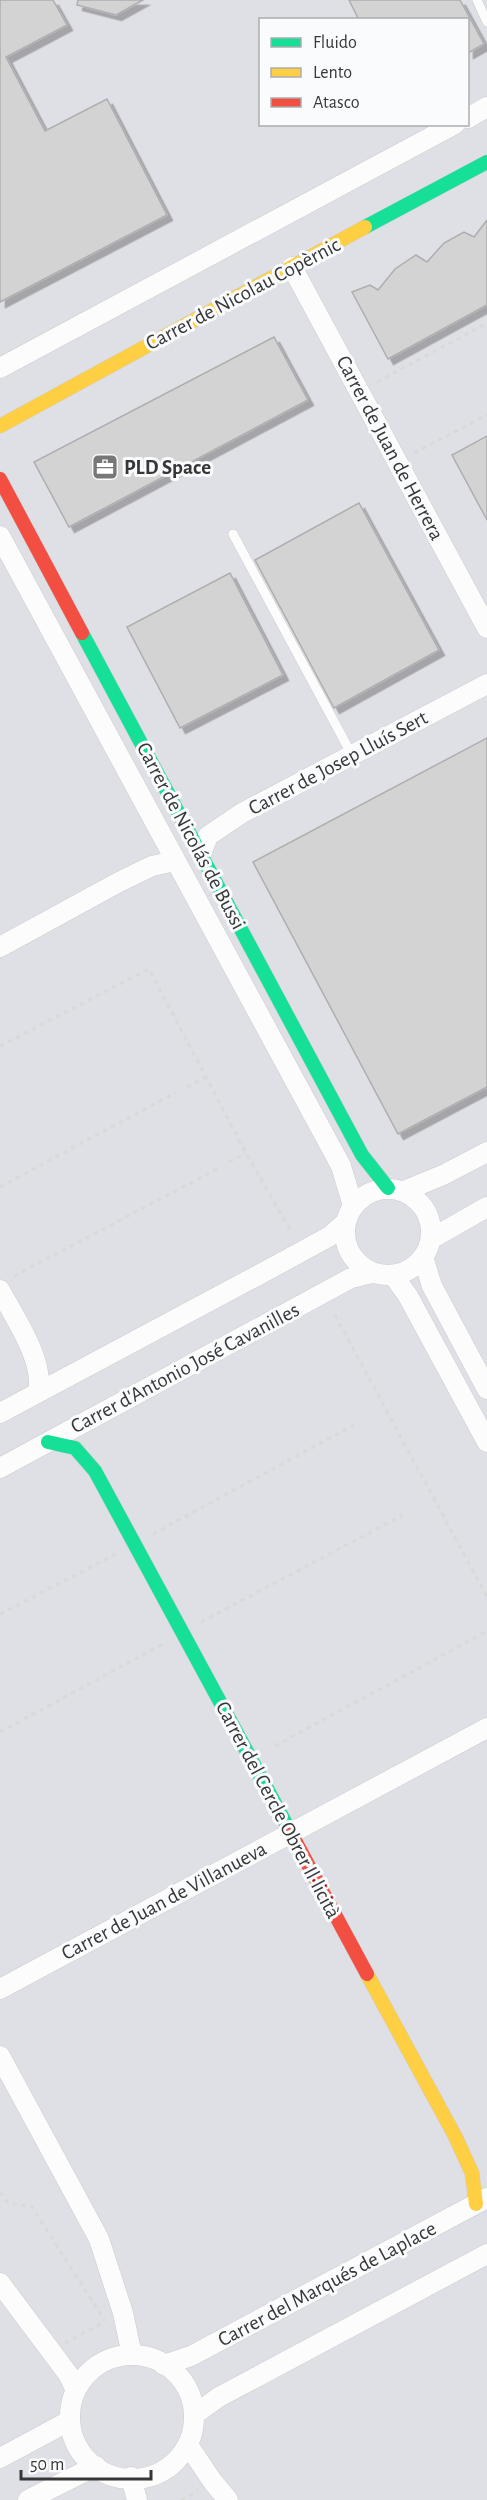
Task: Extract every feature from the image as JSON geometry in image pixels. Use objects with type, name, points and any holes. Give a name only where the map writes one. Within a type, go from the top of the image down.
[{"type":"street","points":[[469,117],[487,107]]},
{"type":"street","points":[[0,368],[451,126]]},
{"type":"street","name":"Carrer de Nicolau Copèrnic","points":[[0,426],[487,162]]},
{"type":"street","name":"Carrer de Juan de Herrera","points":[[292,267],[487,628]]},
{"type":"street","name":"Carrer de Nicolás de Bussi","points":[[0,479],[362,1155],[396,1190]]},
{"type":"street","name":"Carrer de Nicolás de Bussi","points":[[0,537],[341,1166],[350,1214]]},
{"type":"street","name":"Carrer de Josep Lluís Sert","points":[[201,854],[208,836],[242,813],[487,684]]},
{"type":"street","points":[[0,947],[119,882],[152,866],[175,861]]},
{"type":"street","points":[[396,1190],[419,1201],[427,1212],[432,1232],[429,1247],[419,1263],[407,1272],[393,1275],[372,1273],[357,1263],[348,1251],[344,1232],[357,1201],[370,1192],[396,1190],[444,1175],[487,1152]]},
{"type":"street","points":[[431,1239],[487,1207]]},
{"type":"street","points":[[0,1413],[330,1236],[350,1214]]},
{"type":"street","points":[[423,1257],[432,1286],[487,1389]]},
{"type":"street","name":"Carrer d'Antonio José Cavanilles","points":[[0,1468],[351,1278],[372,1273]]},
{"type":"street","points":[[393,1275],[408,1296],[487,1442]]},
{"type":"street","points":[[0,1290],[33,1355],[41,1380],[38,1392]]},
{"type":"street","name":"Carrer del Cercle Obrer Il·licità","points":[[48,1442],[75,1448],[95,1471],[455,2136],[482,2201]]},
{"type":"street","name":"Carrer de Juan de Villanueva","points":[[0,1989],[487,1728]]},
{"type":"street","points":[[0,2055],[99,2239],[123,2313],[132,2355]]},
{"type":"street","name":"Carrer del Marqués de Laplace","points":[[165,2365],[191,2356],[482,2201]]},
{"type":"street","points":[[194,2415],[219,2397],[487,2254]]},
{"type":"street","points":[[0,2283],[68,2374],[76,2390]]},
{"type":"street","points":[[132,2355],[154,2359],[165,2365],[173,2370],[188,2389],[194,2415],[188,2445],[177,2460],[159,2473],[123,2479],[101,2471],[76,2445],[69,2421],[72,2398],[82,2379],[104,2361],[132,2355]]},
{"type":"street","points":[[0,2458],[69,2421]]},
{"type":"street","points":[[188,2445],[228,2500]]},
{"type":"street","points":[[28,2500],[96,2466]]},
{"type":"street","points":[[131,2478],[137,2500]]},
{"type":"lane","points":[[477,0],[487,22]]},
{"type":"lane","points":[[233,534],[352,756]]},
{"type":"path","points":[[377,382],[487,323]]},
{"type":"path","points":[[414,453],[487,415]]},
{"type":"path","points":[[0,1046],[149,969],[246,1153],[291,1231]]},
{"type":"path","points":[[187,1087],[206,1077]]},
{"type":"path","points":[[0,1187],[175,1093]]},
{"type":"path","points":[[229,1162],[246,1153]]},
{"type":"path","points":[[14,1276],[217,1169]]},
{"type":"path","points":[[335,1315],[487,1597]]},
{"type":"path","points":[[153,1534],[354,1425]]},
{"type":"path","points":[[201,1622],[403,1515]]},
{"type":"path","points":[[0,1614],[121,1551]]},
{"type":"path","points":[[275,1746],[487,1631]]},
{"type":"path","points":[[0,1732],[170,1640]]},
{"type":"path","points":[[0,2192],[8,2203],[32,2207],[105,2321]]},
{"type":"path","points":[[61,2345],[115,2316]]},
{"type":"path","points":[[181,2500],[206,2487]]},
{"type":"shaded area","points":[[0,0],[487,0],[487,2500],[0,2500]]},
{"type":"building","points":[[0,0],[53,0],[67,25],[6,57],[45,131],[107,99],[167,215],[0,302]]},
{"type":"building","points":[[78,0],[143,0],[116,15],[77,5]]},
{"type":"building","points":[[349,0],[460,0],[484,44],[469,52],[469,18],[358,18]]},
{"type":"building","points":[[487,220],[487,305],[388,359],[352,292],[370,285],[378,290],[395,269],[416,255],[427,262],[444,243],[464,232],[474,237]]},
{"type":"building","points":[[274,337],[308,400],[69,527],[34,462]]},
{"type":"building","points":[[487,436],[487,520],[452,455]]},
{"type":"building","points":[[359,503],[439,650],[334,708],[255,560]]},
{"type":"building","points":[[230,573],[283,675],[180,728],[127,627]]},
{"type":"building","points":[[487,738],[487,1087],[398,1134],[253,862]]},
{"type":"traffic: fast","points":[[365,227],[487,162]]},
{"type":"traffic: fast","points":[[82,633],[362,1155],[388,1188]]},
{"type":"traffic: fast","points":[[48,1442],[75,1448],[95,1471],[291,1833]]},
{"type":"traffic: slow","points":[[0,426],[365,227]]},
{"type":"traffic: slow","points":[[367,1974],[455,2136],[472,2173],[476,2204]]},
{"type":"traffic: jam","points":[[0,479],[82,633]]},
{"type":"traffic: jam","points":[[291,1833],[367,1974]]},
{"type":"place","name":"PLD Space","points":[[105,467]]}]
